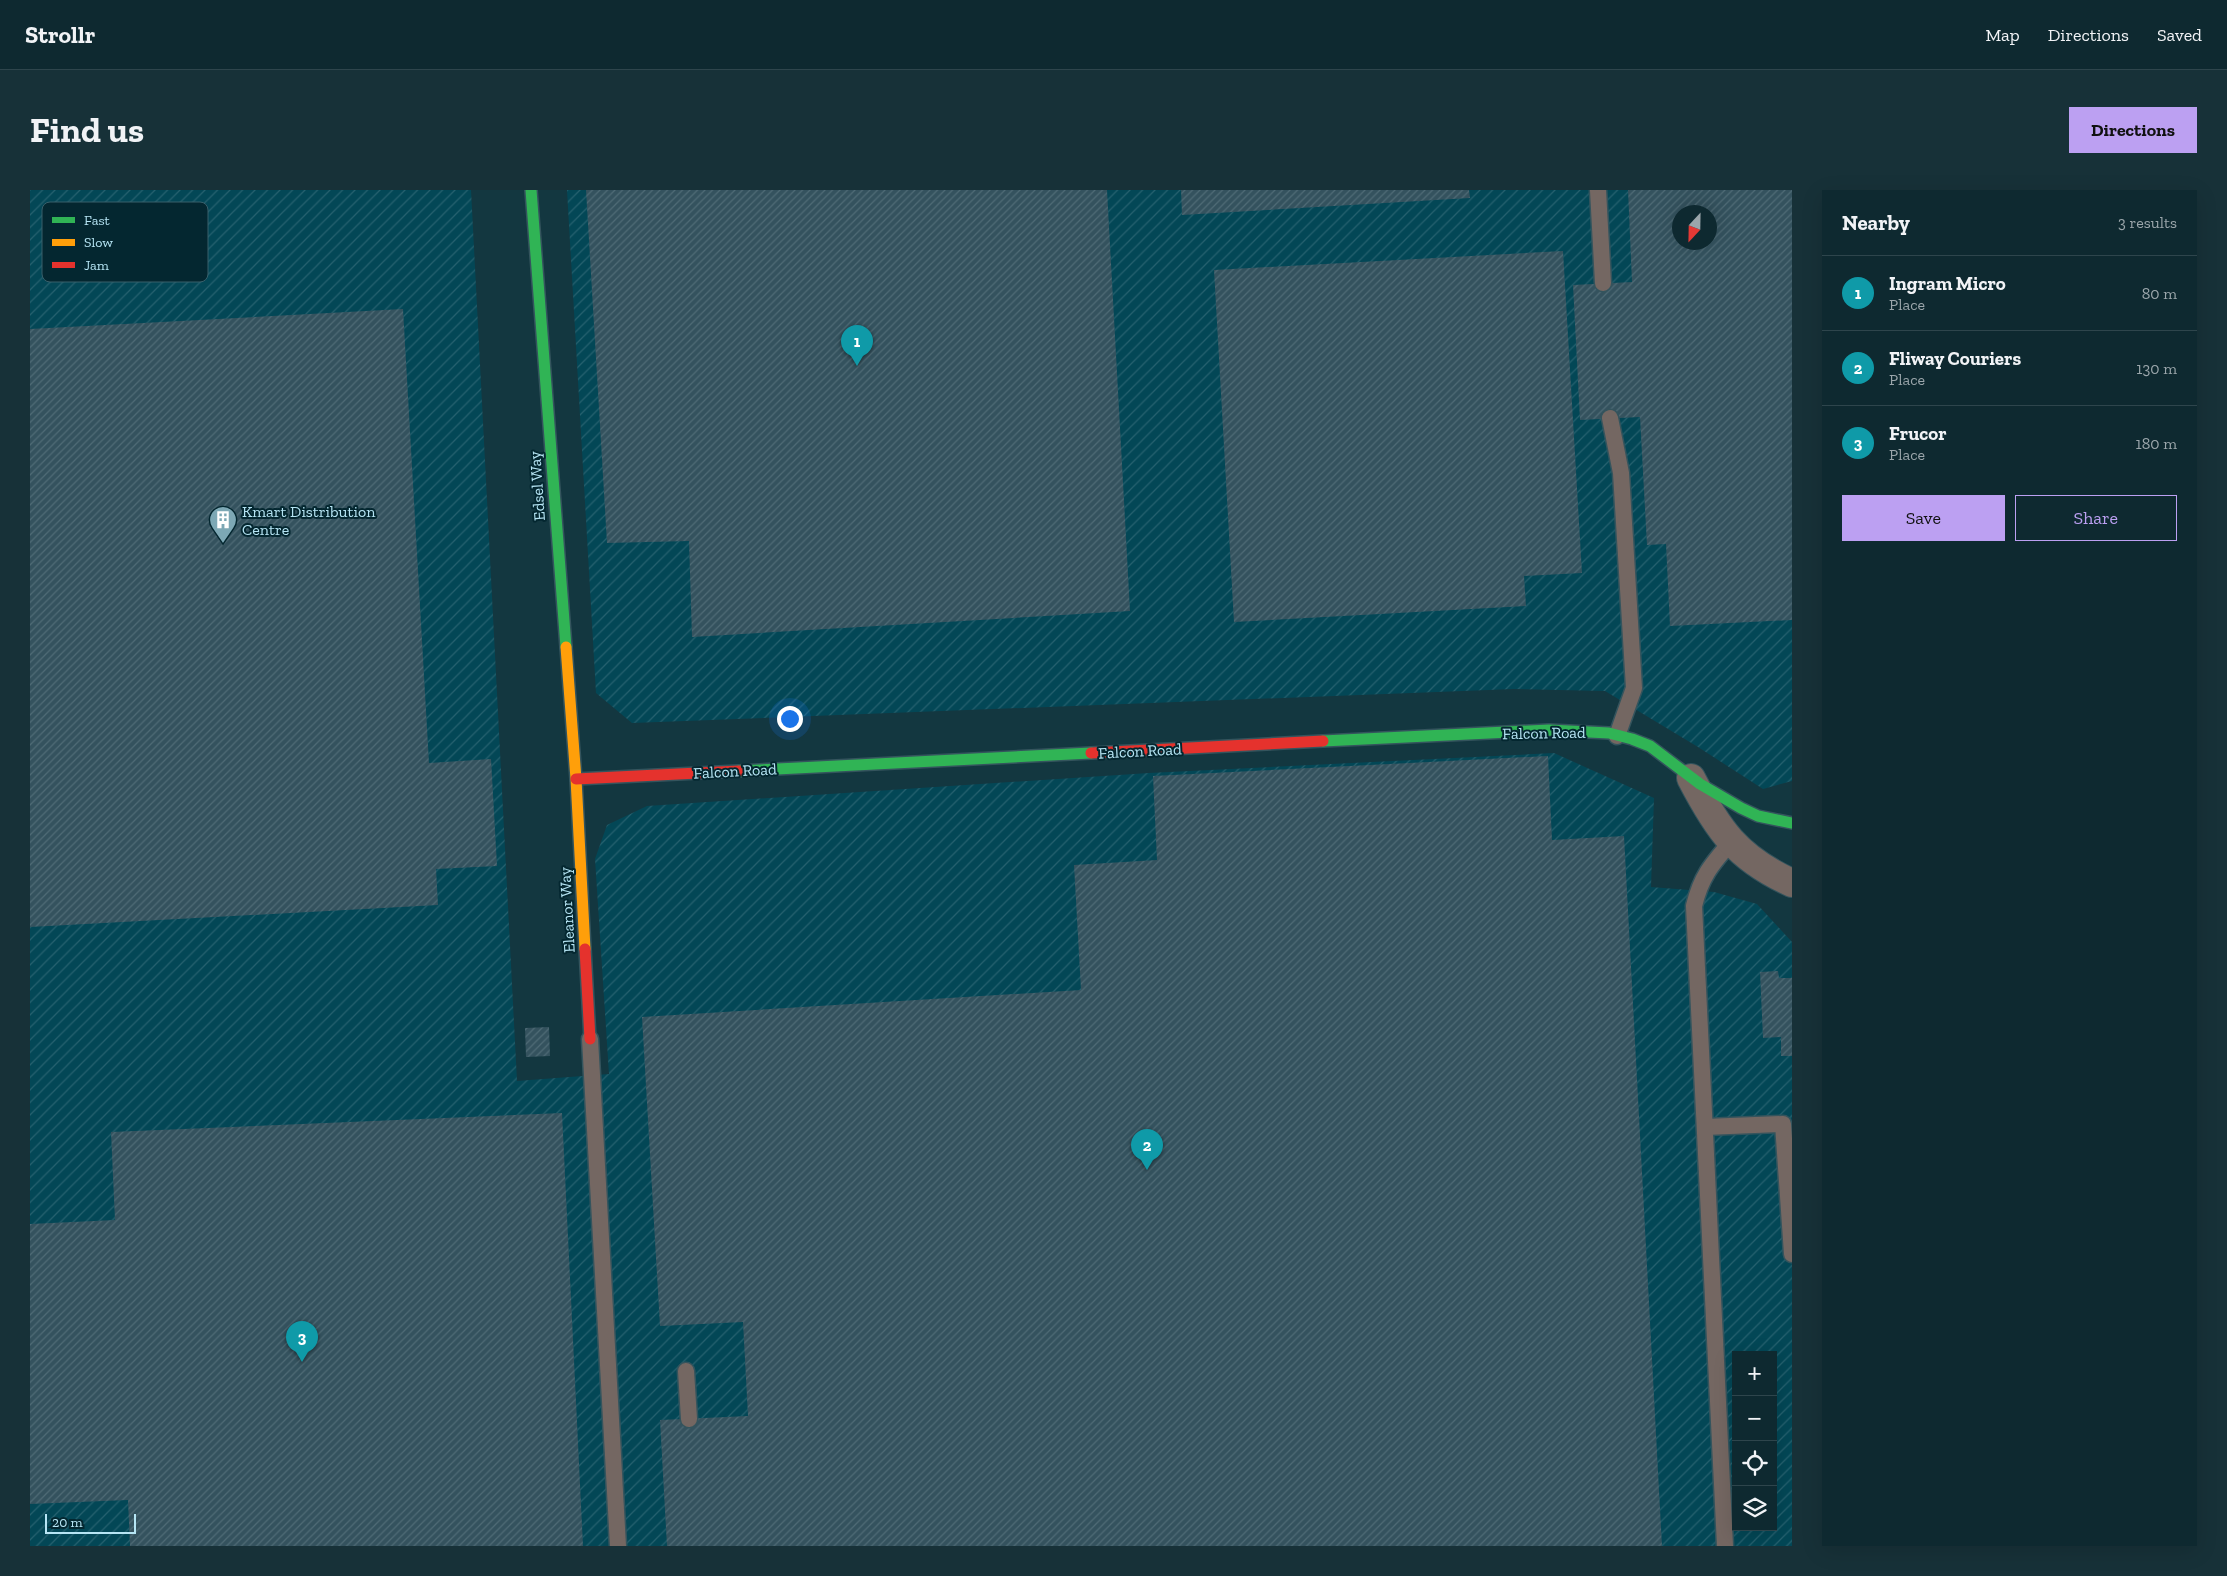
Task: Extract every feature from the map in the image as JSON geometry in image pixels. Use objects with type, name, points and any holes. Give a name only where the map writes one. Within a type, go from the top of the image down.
[{"type":"street","name":"Edsel Way","points":[[531,190],[576,779]]},
{"type":"street","name":"Falcon Road","points":[[576,779],[1549,730],[1588,731],[1638,741],[1658,751],[1691,778],[1722,797],[1759,816],[1792,823]]},
{"type":"street","name":"Falcon Road","points":[[1691,778],[1708,811],[1731,842],[1748,858],[1768,872],[1792,883]]},
{"type":"street","name":"Eleanor Way","points":[[576,779],[590,1039]]},
{"type":"lane","points":[[1598,190],[1603,283]]},
{"type":"lane","points":[[1610,418],[1621,473],[1634,688],[1617,736]]},
{"type":"lane","points":[[1725,1546],[1694,906],[1699,885],[1708,869],[1731,842]]},
{"type":"lane","points":[[590,1039],[618,1546]]},
{"type":"lane","points":[[1705,1127],[1783,1124],[1792,1254]]},
{"type":"lane","points":[[686,1371],[689,1419]]},
{"type":"shaded area","points":[[30,190],[471,190],[517,1081],[609,1074],[595,859],[607,825],[647,806],[1149,773],[1554,753],[1654,798],[1651,887],[1714,892],[1757,904],[1792,942],[1792,1546],[30,1546]]},
{"type":"shaded area","points":[[567,190],[1792,190],[1792,781],[1763,789],[1605,691],[1514,689],[632,723],[596,693]]},
{"type":"building","points":[[586,190],[1107,190],[1130,611],[692,637],[689,541],[607,543]]},
{"type":"building","points":[[1181,190],[1469,190],[1470,198],[1182,215]]},
{"type":"building","points":[[1628,190],[1792,190],[1792,620],[1670,626],[1666,544],[1647,545],[1640,417],[1580,420],[1573,285],[1632,282]]},
{"type":"building","points":[[1563,251],[1582,573],[1524,576],[1526,606],[1234,622],[1214,270]]},
{"type":"building","name":"Kmart Distribution Centre","points":[[403,309],[429,763],[491,759],[497,866],[436,869],[438,905],[30,927],[30,329]]},
{"type":"building","points":[[1548,756],[1552,840],[1624,836],[1662,1546],[667,1546],[660,1420],[748,1416],[743,1322],[660,1326],[642,1017],[1081,990],[1074,865],[1157,860],[1153,776]]},
{"type":"building","points":[[1778,971],[1779,978],[1792,978],[1792,1056],[1781,1056],[1781,1037],[1763,1038],[1760,972]]},
{"type":"building","points":[[549,1027],[550,1056],[526,1057],[525,1028]]},
{"type":"building","points":[[562,1113],[583,1546],[130,1546],[128,1500],[30,1504],[30,1224],[115,1220],[111,1132]]},
{"type":"traffic: fast","points":[[531,190],[566,647]]},
{"type":"traffic: fast","points":[[1323,741],[1549,730],[1609,733],[1650,746],[1700,784],[1741,808],[1758,816],[1792,823]]},
{"type":"traffic: fast","points":[[739,771],[1091,753]]},
{"type":"traffic: slow","points":[[566,647],[576,779],[585,949]]},
{"type":"traffic: jam","points":[[1091,753],[1323,741]]},
{"type":"traffic: jam","points":[[576,779],[739,771]]},
{"type":"traffic: jam","points":[[585,949],[590,1039]]},
{"type":"place","name":"Ingram Micro","points":[[857,366]]},
{"type":"place","name":"Kmart Distribution Centre","points":[[223,544]]},
{"type":"place","name":"Fliway Couriers","points":[[1147,1170]]},
{"type":"place","name":"Frucor","points":[[302,1362]]}]
